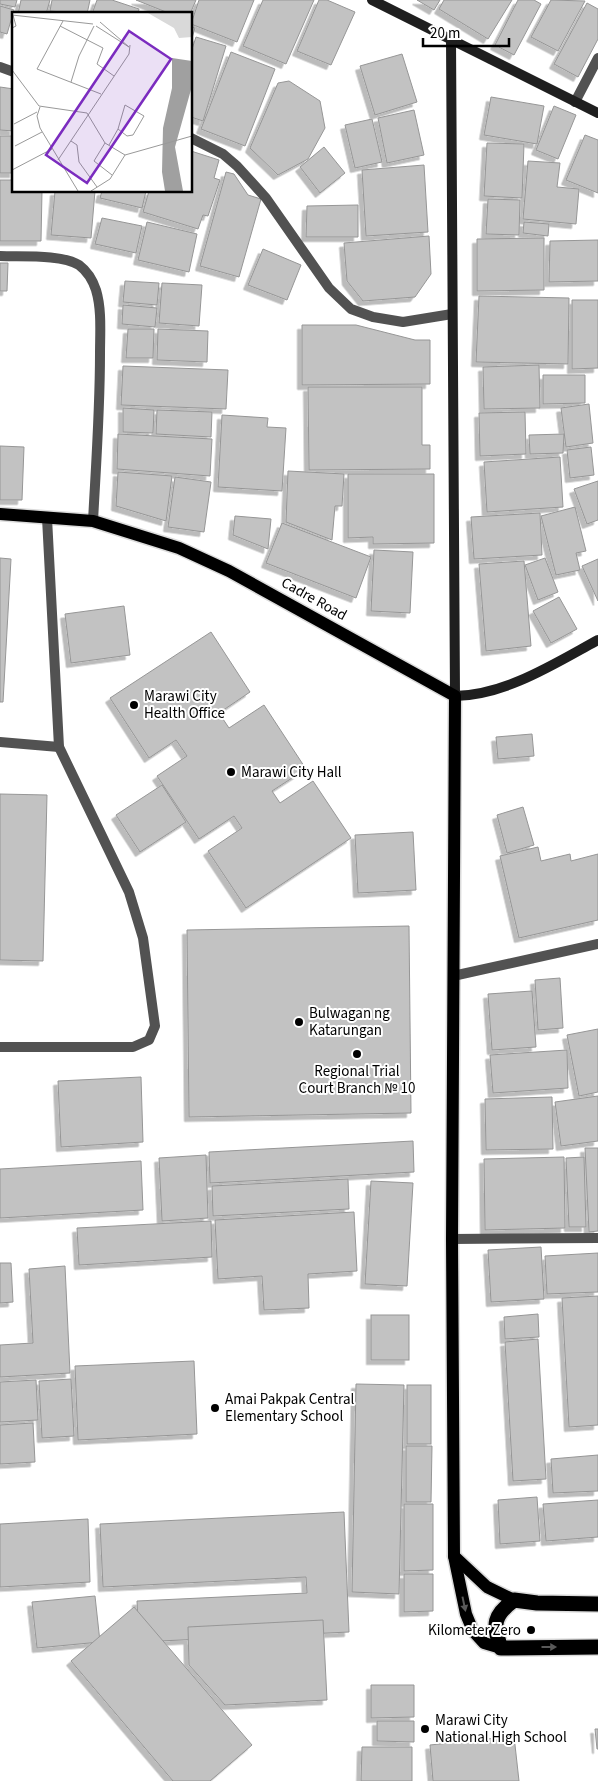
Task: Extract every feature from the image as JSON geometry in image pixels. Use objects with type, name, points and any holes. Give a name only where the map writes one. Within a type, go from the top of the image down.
[{"type":"highway","points":[[598,1604],[537,1604],[514,1600],[502,1609],[496,1618],[496,1633],[501,1648],[598,1647]]},
{"type":"main road","points":[[372,0],[598,113]]},
{"type":"main road","points":[[451,39],[454,696],[452,1239],[454,1556],[466,1614],[473,1630],[484,1643],[501,1648]]},
{"type":"main road","name":"Cadre Road","points":[[0,514],[92,521],[179,548],[229,571],[454,696]]},
{"type":"main road","points":[[454,696],[475,696],[497,689],[524,678],[598,640]]},
{"type":"main road","points":[[454,1556],[487,1587],[514,1600]]},
{"type":"street","points":[[575,102],[598,58]]},
{"type":"street","points":[[0,67],[12,71]]},
{"type":"street","points":[[192,138],[223,154],[237,166],[266,198],[329,288],[351,309],[372,317],[403,322],[452,314]]},
{"type":"street","points":[[0,256],[40,258],[72,263],[85,271],[96,290],[100,316],[100,416],[92,521]]},
{"type":"street","points":[[0,1047],[133,1047],[149,1040],[155,1026],[143,938],[129,892],[58,747],[48,518]]},
{"type":"street","points":[[0,742],[58,747]]},
{"type":"street","points":[[453,976],[598,944]]},
{"type":"street","points":[[452,1239],[598,1238]]},
{"type":"building","points":[[0,0],[17,0],[15,7],[0,4]]},
{"type":"building","points":[[21,0],[50,0],[47,12],[18,12]]},
{"type":"building","points":[[52,0],[90,0],[87,12],[50,11]]},
{"type":"building","points":[[97,0],[112,0],[139,9],[138,12],[93,12]]},
{"type":"building","points":[[136,0],[196,0],[191,12],[166,12]]},
{"type":"building","points":[[199,0],[254,0],[237,42],[192,24]]},
{"type":"building","points":[[263,0],[314,0],[286,64],[243,46]]},
{"type":"building","points":[[319,0],[327,0],[355,12],[331,65],[297,51]]},
{"type":"building","points":[[417,0],[440,0],[434,10]]},
{"type":"building","points":[[444,0],[512,0],[488,39],[439,9]]},
{"type":"building","points":[[518,0],[534,0],[541,4],[514,55],[495,45]]},
{"type":"building","points":[[551,0],[585,1],[558,51],[531,37]]},
{"type":"building","points":[[587,3],[598,9],[598,39],[578,77],[554,64]]},
{"type":"building","points":[[0,6],[14,10],[7,34],[0,32]]},
{"type":"building","points":[[192,27],[195,28],[192,38]]},
{"type":"building","points":[[196,37],[226,46],[203,121],[192,117],[192,49]]},
{"type":"building","points":[[231,52],[275,69],[245,146],[201,129]]},
{"type":"building","points":[[402,54],[417,102],[375,115],[360,66]]},
{"type":"building","points":[[289,81],[320,101],[325,128],[308,159],[278,175],[250,148],[278,83]]},
{"type":"building","points":[[0,87],[12,89],[12,131],[0,130]]},
{"type":"building","points":[[491,97],[544,106],[537,144],[484,135]]},
{"type":"building","points":[[554,106],[576,115],[558,159],[536,150]]},
{"type":"building","points":[[414,110],[424,155],[387,163],[378,118]]},
{"type":"building","points":[[372,119],[382,162],[355,168],[345,125]]},
{"type":"building","points":[[585,135],[598,140],[598,193],[566,180]]},
{"type":"building","points":[[0,136],[12,136],[12,173],[0,173]]},
{"type":"building","points":[[487,143],[524,144],[522,198],[484,196]]},
{"type":"building","points":[[324,147],[345,173],[320,193],[300,167]]},
{"type":"building","points":[[192,151],[219,160],[214,178],[220,180],[208,216],[203,215],[198,229],[143,212],[149,192],[192,192]]},
{"type":"building","points":[[528,161],[560,163],[557,187],[579,189],[576,224],[523,219]]},
{"type":"building","points":[[424,165],[428,232],[366,236],[362,170]]},
{"type":"building","points":[[226,172],[234,174],[248,195],[261,199],[239,277],[200,266]]},
{"type":"building","points":[[0,180],[12,180],[12,192],[42,192],[41,241],[0,241]]},
{"type":"building","points":[[55,192],[95,192],[91,238],[51,235]]},
{"type":"building","points":[[102,192],[146,192],[142,208],[100,198]]},
{"type":"building","points":[[488,199],[520,200],[519,235],[486,234]]},
{"type":"building","points":[[358,205],[358,237],[306,237],[307,206]]},
{"type":"building","points":[[102,218],[142,226],[136,253],[95,244]]},
{"type":"building","points":[[147,222],[197,234],[189,272],[138,260]]},
{"type":"building","points":[[524,222],[549,224],[548,236],[523,233]]},
{"type":"building","points":[[429,236],[431,274],[415,297],[363,301],[347,281],[344,243]]},
{"type":"building","points":[[544,238],[544,290],[477,291],[477,239]]},
{"type":"building","points":[[598,240],[598,281],[549,282],[550,241]]},
{"type":"building","points":[[263,249],[301,265],[287,300],[248,285]]},
{"type":"building","points":[[0,263],[8,263],[7,291],[0,291]]},
{"type":"building","points":[[125,281],[159,283],[157,305],[123,302]]},
{"type":"building","points":[[162,283],[202,285],[199,326],[159,323]]},
{"type":"building","points":[[479,296],[569,298],[568,364],[476,362]]},
{"type":"building","points":[[572,300],[598,300],[598,368],[572,369]]},
{"type":"building","points":[[123,305],[157,308],[155,327],[122,324]]},
{"type":"building","points":[[302,325],[356,325],[415,340],[430,340],[430,384],[302,385]]},
{"type":"building","points":[[128,329],[154,329],[153,358],[126,358]]},
{"type":"building","points":[[158,329],[208,331],[207,362],[157,360]]},
{"type":"building","points":[[539,365],[540,408],[484,409],[483,367]]},
{"type":"building","points":[[123,366],[228,370],[226,409],[121,405]]},
{"type":"building","points":[[543,375],[585,375],[585,403],[543,404]]},
{"type":"building","points":[[308,387],[422,387],[422,445],[430,445],[430,469],[309,470]]},
{"type":"building","points":[[589,404],[593,443],[566,447],[561,408]]},
{"type":"building","points":[[123,408],[154,410],[153,433],[123,432]]},
{"type":"building","points":[[157,410],[212,412],[211,437],[156,434]]},
{"type":"building","points":[[525,412],[526,454],[480,456],[479,413]]},
{"type":"building","points":[[222,415],[268,418],[267,427],[286,428],[282,491],[218,487]]},
{"type":"building","points":[[118,434],[212,439],[210,476],[117,469]]},
{"type":"building","points":[[564,434],[563,453],[530,454],[529,435]]},
{"type":"building","points":[[0,446],[24,447],[22,500],[0,500]]},
{"type":"building","points":[[591,447],[594,475],[570,478],[567,450]]},
{"type":"building","points":[[560,457],[563,507],[487,512],[484,462]]},
{"type":"building","points":[[288,471],[344,474],[342,506],[335,506],[332,540],[286,522]]},
{"type":"building","points":[[118,472],[172,476],[166,521],[116,506]]},
{"type":"building","points":[[348,474],[434,474],[434,543],[373,544],[373,537],[348,538]]},
{"type":"building","points":[[175,477],[211,482],[204,532],[168,527]]},
{"type":"building","points":[[598,481],[598,520],[587,524],[574,489]]},
{"type":"building","points":[[575,507],[586,551],[576,553],[580,570],[556,575],[541,516]]},
{"type":"building","points":[[540,513],[542,555],[474,559],[471,517]]},
{"type":"building","points":[[235,516],[271,519],[268,549],[233,535]]},
{"type":"building","points":[[282,523],[371,557],[356,598],[266,563]]},
{"type":"building","points":[[374,550],[413,552],[410,613],[371,611]]},
{"type":"building","points":[[0,558],[11,559],[3,702],[0,702]]},
{"type":"building","points":[[545,558],[558,592],[538,600],[525,565]]},
{"type":"building","points":[[598,559],[598,601],[582,566]]},
{"type":"building","points":[[524,561],[531,646],[486,651],[479,564]]},
{"type":"building","points":[[559,597],[577,629],[551,643],[533,611]]},
{"type":"building","points":[[124,606],[130,655],[71,663],[65,614]]},
{"type":"building","name":"Marawi City Hall","points":[[211,632],[250,692],[219,713],[229,728],[264,705],[306,769],[272,791],[280,803],[313,781],[351,838],[246,908],[208,851],[242,828],[234,816],[199,839],[157,776],[187,756],[176,740],[149,758],[110,698]]},
{"type":"building","points":[[532,734],[534,756],[498,759],[496,737]]},
{"type":"building","points":[[162,785],[186,822],[140,852],[116,815]]},
{"type":"building","points":[[0,794],[47,795],[43,961],[0,960]]},
{"type":"building","points":[[523,807],[534,845],[507,853],[497,815]]},
{"type":"building","points":[[413,832],[416,890],[358,893],[355,835]]},
{"type":"building","points":[[538,847],[541,861],[570,854],[571,861],[598,854],[598,920],[519,938],[500,856]]},
{"type":"building","name":"Bulwagan ng Katarungan","points":[[409,926],[411,1113],[189,1117],[187,930]]},
{"type":"building","points":[[560,978],[563,1028],[538,1030],[535,980]]},
{"type":"building","points":[[532,991],[536,1047],[492,1050],[488,994]]},
{"type":"building","points":[[598,1029],[598,1092],[579,1096],[567,1035]]},
{"type":"building","points":[[567,1050],[568,1088],[493,1093],[490,1055]]},
{"type":"building","points":[[141,1077],[143,1142],[61,1147],[58,1081]]},
{"type":"building","points":[[598,1096],[598,1141],[561,1146],[555,1102]]},
{"type":"building","points":[[552,1097],[553,1149],[486,1150],[485,1099]]},
{"type":"building","points":[[413,1141],[414,1172],[210,1183],[209,1152]]},
{"type":"building","points":[[585,1148],[598,1148],[598,1231],[589,1232]]},
{"type":"building","points":[[206,1155],[208,1218],[162,1221],[159,1158]]},
{"type":"building","points":[[564,1157],[565,1228],[485,1230],[484,1159]]},
{"type":"building","points":[[584,1157],[586,1227],[569,1227],[566,1158]]},
{"type":"building","points":[[141,1161],[143,1210],[0,1218],[0,1169]]},
{"type":"building","points":[[348,1179],[349,1209],[213,1216],[212,1186]]},
{"type":"building","points":[[371,1181],[413,1183],[407,1286],[365,1284]]},
{"type":"building","points":[[354,1212],[357,1271],[308,1274],[309,1308],[264,1310],[262,1276],[218,1279],[215,1220]]},
{"type":"building","points":[[211,1221],[212,1257],[79,1265],[77,1228]]},
{"type":"building","points":[[541,1247],[544,1299],[491,1302],[488,1250]]},
{"type":"building","points":[[598,1253],[598,1292],[547,1294],[545,1256]]},
{"type":"building","points":[[0,1263],[11,1263],[13,1302],[0,1303]]},
{"type":"building","points":[[65,1266],[70,1373],[0,1377],[0,1345],[33,1343],[29,1269]]},
{"type":"building","points":[[598,1296],[598,1425],[569,1427],[562,1298]]},
{"type":"building","points":[[538,1314],[539,1337],[505,1339],[504,1317]]},
{"type":"building","points":[[371,1315],[409,1315],[409,1360],[371,1360]]},
{"type":"building","points":[[538,1339],[546,1479],[513,1481],[505,1342]]},
{"type":"building","points":[[194,1361],[197,1434],[78,1440],[75,1366]]},
{"type":"building","points":[[71,1379],[74,1436],[42,1438],[39,1381]]},
{"type":"building","points":[[36,1380],[38,1420],[0,1422],[0,1382]]},
{"type":"building","points":[[356,1384],[404,1385],[399,1594],[352,1592]]},
{"type":"building","points":[[407,1385],[431,1385],[431,1444],[407,1444]]},
{"type":"building","points":[[33,1423],[35,1462],[0,1464],[0,1425]]},
{"type":"building","points":[[406,1446],[432,1446],[431,1502],[406,1502]]},
{"type":"building","points":[[598,1455],[598,1491],[553,1493],[551,1459]]},
{"type":"building","points":[[537,1497],[540,1541],[500,1544],[498,1500]]},
{"type":"building","points":[[598,1500],[598,1537],[546,1541],[543,1504]]},
{"type":"building","points":[[404,1504],[433,1504],[433,1570],[404,1571]]},
{"type":"building","points":[[344,1512],[349,1632],[139,1642],[137,1601],[307,1593],[306,1577],[103,1587],[100,1524]]},
{"type":"building","points":[[88,1519],[90,1582],[0,1587],[0,1524]]},
{"type":"building","points":[[404,1574],[433,1574],[433,1611],[404,1612]]},
{"type":"building","points":[[95,1596],[100,1642],[37,1648],[32,1602]]},
{"type":"building","points":[[134,1607],[252,1745],[210,1781],[173,1781],[71,1661]]},
{"type":"building","points":[[323,1620],[327,1700],[225,1705],[189,1665],[188,1627]]},
{"type":"building","points":[[371,1685],[414,1685],[414,1717],[371,1718]]},
{"type":"building","points":[[377,1721],[414,1721],[414,1742],[377,1741]]},
{"type":"building","points":[[595,1729],[598,1729],[598,1749],[597,1749]]},
{"type":"building","points":[[514,1736],[519,1781],[433,1781],[430,1745]]},
{"type":"building","points":[[362,1747],[412,1747],[412,1781],[361,1781]]},
{"type":"place","name":"Marawi City Health Office","points":[[134,705]]},
{"type":"place","name":"Marawi City Hall","points":[[231,772]]},
{"type":"place","name":"Bulwagan ng Katarungan","points":[[299,1022]]},
{"type":"place","name":"Regional Trial Court Branch № 10","points":[[357,1054]]},
{"type":"place","name":"Amai Pakpak Central Elementary School","points":[[215,1408]]},
{"type":"place","name":"Kilometer Zero","points":[[531,1630]]},
{"type":"place","name":"Marawi City National High School","points":[[425,1729]]}]
